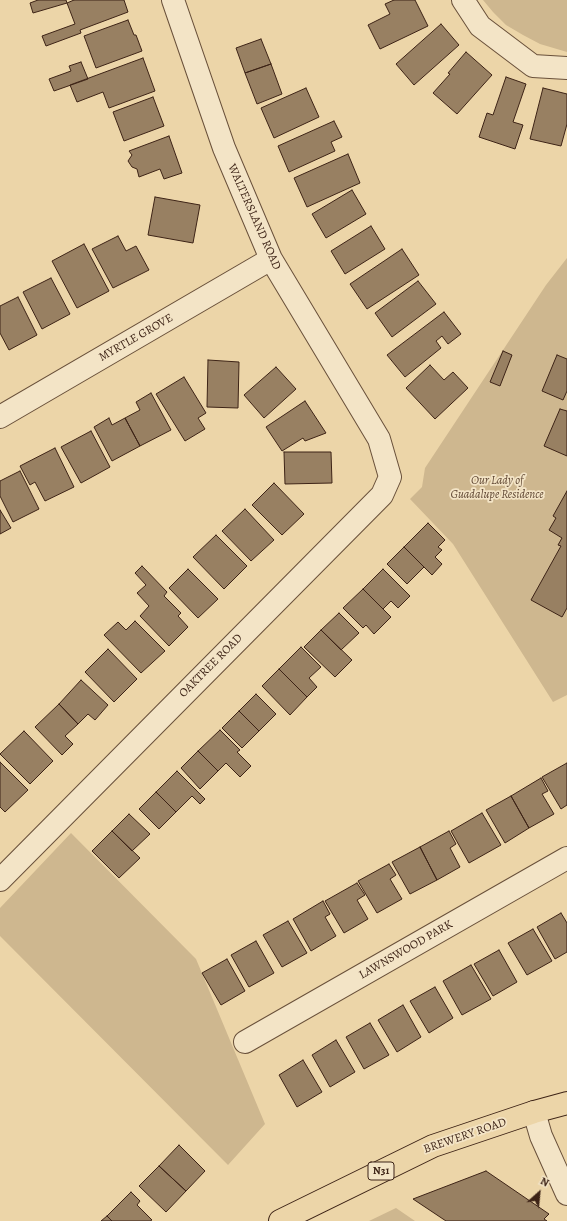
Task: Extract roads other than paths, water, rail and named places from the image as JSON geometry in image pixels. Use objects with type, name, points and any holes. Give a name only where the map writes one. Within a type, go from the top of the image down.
[{"type":"highway","name":"BREWERY ROAD","points":[[280,1221],[433,1146],[534,1112],[567,1103]]},
{"type":"street","name":"WALTERSLAND ROAD","points":[[173,0],[224,148],[271,259],[379,439]]},
{"type":"street","points":[[463,0],[480,26],[533,66],[567,68]]},
{"type":"street","name":"MYRTLE GROVE","points":[[0,417],[271,259]]},
{"type":"street","name":"OAKTREE ROAD","points":[[0,880],[382,494],[390,477],[379,439]]},
{"type":"street","name":"LAWNSWOOD PARK","points":[[245,1042],[567,858]]},
{"type":"street","points":[[534,1112],[541,1136],[567,1194]]},
{"type":"park label","name":"Our Lady of Guadalupe Residence","points":[[497,488]]}]
